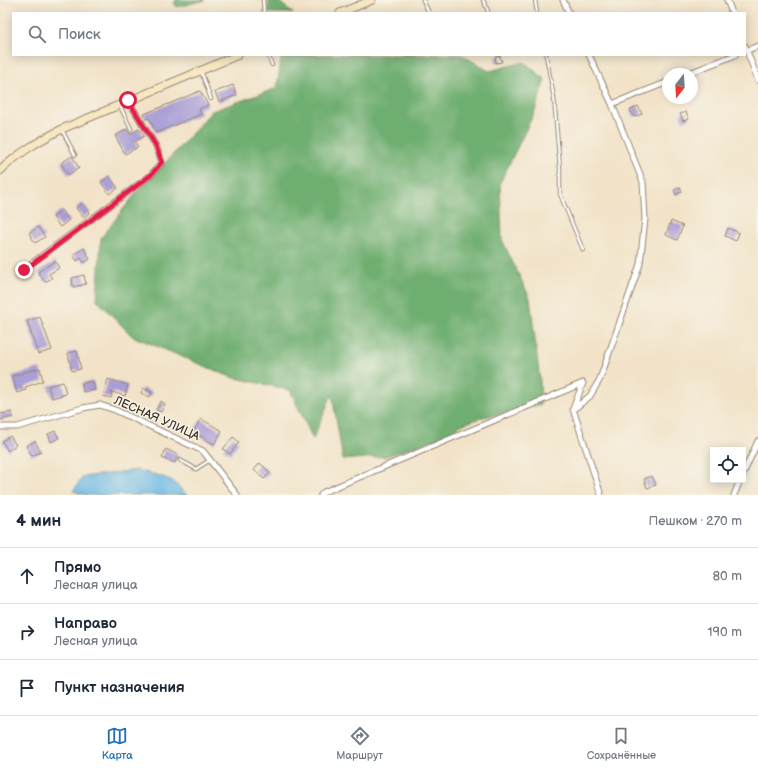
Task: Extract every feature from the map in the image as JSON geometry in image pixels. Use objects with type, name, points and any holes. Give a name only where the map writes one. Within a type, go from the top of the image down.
[{"type":"street","points":[[342,12],[372,0]]},
{"type":"street","points":[[563,0],[569,12]]},
{"type":"street","points":[[726,0],[732,12]]},
{"type":"street","points":[[758,46],[746,49],[758,80]]},
{"type":"street","points":[[0,171],[19,154],[62,129],[236,56]]},
{"type":"street","points":[[573,409],[590,396],[600,379],[640,264],[644,219],[643,182],[612,104],[589,56]]},
{"type":"street","points":[[698,70],[732,56]]},
{"type":"street","points":[[612,104],[662,84]]},
{"type":"street","points":[[24,270],[151,175],[162,162],[156,146],[128,100]]},
{"type":"street","points":[[321,495],[331,489],[583,383],[573,409],[601,495]]},
{"type":"street","name":"ЛЕСНАЯ УЛИЦА","points":[[0,427],[17,427],[83,408],[100,405],[115,410],[203,451],[237,495]]},
{"type":"street","points":[[746,467],[758,441]]},
{"type":"street","points":[[734,495],[739,483]]},
{"type":"lane","points":[[263,0],[264,12]]},
{"type":"lane","points":[[423,0],[429,12]]},
{"type":"lane","points":[[483,0],[488,12]]},
{"type":"lane","points":[[535,0],[537,12]]},
{"type":"lane","points":[[268,56],[272,65]]},
{"type":"lane","points":[[546,56],[554,98],[560,168],[560,194],[583,250]]},
{"type":"lane","points":[[201,70],[211,99]]},
{"type":"lane","points":[[119,104],[131,129]]},
{"type":"lane","points":[[62,129],[75,155]]},
{"type":"lane","points":[[180,460],[196,469],[211,460]]},
{"type":"green space","points":[[176,0],[205,0],[177,7],[174,3]]},
{"type":"green space","points":[[269,0],[279,0],[292,12],[269,12]]},
{"type":"green space","points":[[287,56],[464,56],[489,71],[524,62],[545,79],[535,111],[500,183],[502,240],[530,298],[540,381],[541,404],[483,417],[461,425],[442,437],[387,456],[343,460],[332,394],[313,439],[290,390],[231,377],[132,336],[97,300],[101,238],[146,180],[168,160],[212,111],[277,88],[281,58]]},
{"type":"water","points":[[137,470],[173,481],[187,495],[86,495],[73,491],[83,477]]},
{"type":"building","points":[[500,56],[502,62],[496,63],[495,57]]},
{"type":"building","points":[[233,85],[237,95],[219,102],[215,92]]},
{"type":"building","points":[[200,91],[208,105],[199,109],[201,114],[156,133],[149,118],[146,119],[144,114]]},
{"type":"building","points":[[638,106],[642,114],[634,117],[630,110]]},
{"type":"building","points":[[686,112],[689,119],[683,121],[680,114]]},
{"type":"building","points":[[127,129],[130,134],[139,129],[144,136],[135,142],[138,147],[125,154],[115,136]]},
{"type":"building","points":[[72,156],[79,168],[68,175],[61,163]]},
{"type":"building","points":[[109,176],[118,188],[109,194],[101,182]]},
{"type":"building","points":[[680,187],[682,192],[676,195],[674,190]]},
{"type":"building","points":[[82,203],[90,212],[84,218],[76,208]]},
{"type":"building","points":[[61,210],[69,220],[60,227],[53,217]]},
{"type":"building","points":[[671,221],[683,226],[677,240],[666,235]]},
{"type":"building","points":[[38,227],[45,237],[35,243],[29,233]]},
{"type":"building","points":[[728,228],[739,233],[736,241],[725,236]]},
{"type":"building","points":[[84,248],[90,259],[84,263],[81,258],[77,261],[73,255]]},
{"type":"building","points":[[55,261],[59,268],[49,274],[52,278],[45,282],[38,272]]},
{"type":"building","points":[[84,275],[86,284],[73,287],[72,278]]},
{"type":"building","points":[[40,317],[52,350],[38,354],[27,321]]},
{"type":"building","points":[[77,351],[81,369],[72,371],[68,353]]},
{"type":"building","points":[[40,368],[43,381],[25,387],[26,390],[17,393],[12,376]]},
{"type":"building","points":[[108,379],[128,385],[125,396],[112,392],[111,398],[103,396]]},
{"type":"building","points":[[93,381],[95,390],[83,392],[82,383]]},
{"type":"building","points":[[63,382],[66,394],[52,398],[48,386]]},
{"type":"building","points":[[143,388],[152,392],[150,397],[141,393]]},
{"type":"building","points":[[161,401],[165,404],[161,412],[156,410]]},
{"type":"building","points":[[12,412],[13,417],[0,420],[0,414]]},
{"type":"building","points":[[201,419],[222,431],[214,444],[193,432]]},
{"type":"building","points":[[55,431],[59,438],[51,442],[48,434]]},
{"type":"building","points":[[10,436],[16,445],[8,451],[2,441]]},
{"type":"building","points":[[233,437],[239,442],[230,454],[223,449]]},
{"type":"building","points":[[35,441],[41,452],[32,456],[26,446]]},
{"type":"building","points":[[166,449],[178,455],[175,463],[162,458]]},
{"type":"building","points":[[260,463],[270,473],[264,479],[254,470]]},
{"type":"building","points":[[652,476],[656,485],[647,488],[644,479]]},
{"type":"route","points":[[24,270],[151,175],[162,162],[156,146],[128,100]]}]
